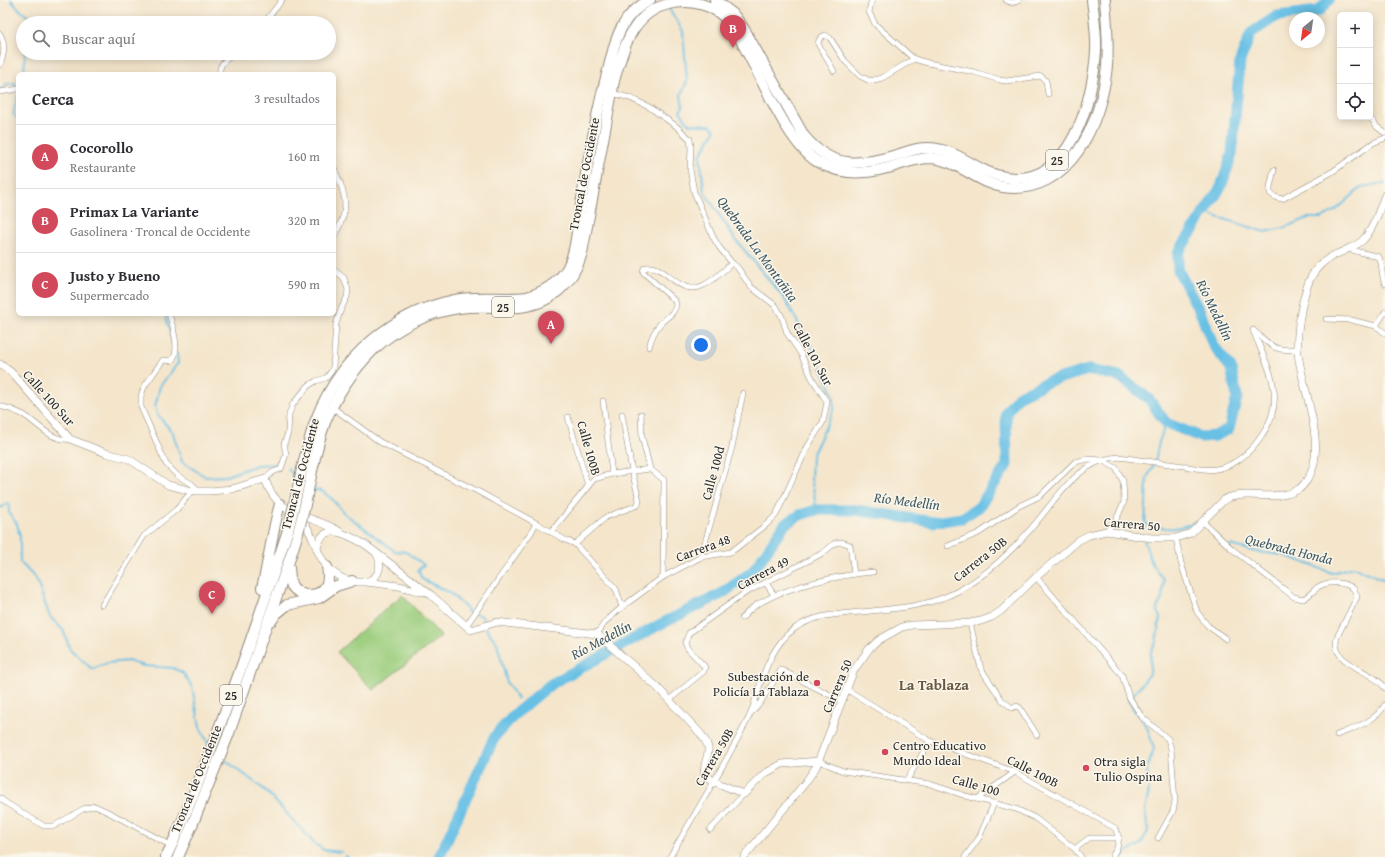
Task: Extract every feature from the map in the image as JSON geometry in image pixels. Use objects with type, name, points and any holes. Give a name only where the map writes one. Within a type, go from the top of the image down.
[{"type":"highway","name":"Troncal de Occidente","points":[[178,857],[228,736],[264,636],[298,533],[299,509],[312,432],[324,402],[344,369],[357,354],[372,340],[395,323],[426,308],[442,303],[471,298],[527,297],[544,291],[563,274],[568,267],[574,250],[581,204],[603,90],[616,38],[621,27],[629,16],[650,0]]},
{"type":"highway","name":"25","points":[[715,0],[733,14],[744,29],[804,136],[811,145],[821,153],[837,161],[846,163],[863,163],[912,150],[926,148],[938,149],[952,152],[997,176],[1017,179],[1033,176],[1046,170],[1055,162],[1070,142],[1081,122],[1091,89],[1095,61],[1096,27],[1092,0]]},
{"type":"highway","name":"Troncal de Occidente","points":[[166,857],[172,846],[219,730],[288,530],[299,509],[321,436],[332,407],[342,390],[364,360],[389,336],[403,328],[430,315],[458,308],[479,306],[528,306],[556,294],[568,283],[577,269],[582,254],[612,93],[621,58],[629,37],[638,23],[651,11],[676,2],[694,2],[718,12],[734,28],[775,106],[798,145],[813,159],[825,166],[842,172],[866,173],[914,160],[930,158],[950,162],[992,184],[1017,188],[1037,184],[1056,175],[1078,152],[1088,132],[1103,89],[1107,68],[1108,42],[1106,0]]},
{"type":"highway","points":[[240,671],[264,580],[273,527],[280,504]]},
{"type":"highway","points":[[289,561],[290,581],[296,590],[305,595],[317,594],[326,587],[329,576],[327,567]]},
{"type":"highway","points":[[264,636],[272,620],[281,609],[294,603],[307,602],[319,598],[336,586],[352,581]]},
{"type":"street","points":[[269,16],[282,0]]},
{"type":"street","points":[[873,0],[871,2],[869,12],[875,24],[914,59],[928,64],[974,72],[1000,80],[1042,76],[1046,81],[1048,94]]},
{"type":"street","points":[[1006,0],[1009,2],[1015,2],[1018,0]]},
{"type":"street","points":[[0,34],[4,49],[0,65]]},
{"type":"street","points":[[834,70],[818,44],[821,36],[824,35],[830,38],[844,61],[860,76],[870,81],[882,78],[914,59]]},
{"type":"street","points":[[219,72],[222,63],[226,60]]},
{"type":"street","points":[[0,92],[16,89]]},
{"type":"street","name":"Calle 101 Sur","points":[[612,93],[642,103],[676,126],[690,139],[690,169],[694,192],[713,237],[719,247],[737,267],[751,287],[776,306],[782,317],[787,333],[801,354],[812,378],[827,402]]},
{"type":"street","points":[[1372,120],[1385,134]]},
{"type":"street","points":[[1274,170],[1270,193],[1275,197],[1282,199],[1332,172],[1374,143],[1385,138]]},
{"type":"street","points":[[336,173],[342,188],[345,207],[342,221],[336,233]]},
{"type":"street","name":"Carrera 50","points":[[744,857],[805,783],[819,761],[854,670],[869,648],[888,634],[902,627],[912,625],[970,623],[992,617],[1001,611],[1036,577],[1080,540],[1089,535],[1106,531],[1152,538],[1176,538],[1191,533],[1225,499],[1232,496],[1275,496],[1292,493],[1301,488],[1310,476],[1315,464],[1316,451],[1297,349],[1298,330],[1306,288],[1314,270],[1321,263],[1361,242],[1367,236],[1385,196]]},
{"type":"street","points":[[1347,249],[1379,257],[1381,259],[1385,284]]},
{"type":"street","points":[[649,348],[656,329],[673,313],[676,305],[674,301],[643,272],[644,268],[654,268],[677,283],[689,288],[694,288],[707,284],[732,263]]},
{"type":"street","name":"Calle 100 Sur","points":[[0,364],[10,372],[70,438],[106,454],[129,459],[168,485],[195,491],[232,489],[265,479],[273,472],[281,469],[286,454],[284,444],[289,429],[289,414],[296,400],[308,386],[328,376],[333,367],[336,324],[347,297],[348,290],[344,278],[336,272]]},
{"type":"street","points":[[1376,326],[1385,312]]},
{"type":"street","points":[[102,605],[144,536],[177,509],[195,491],[192,484],[174,473],[166,464],[141,407],[141,396],[147,383],[163,360],[171,361],[174,358],[176,349],[174,327],[170,316]]},
{"type":"street","points":[[1326,319],[1351,320],[1376,326],[1385,333]]},
{"type":"street","name":"Carrera 50B","points":[[670,857],[751,714],[764,671],[773,653],[782,640],[795,628],[810,620],[830,615],[915,605],[942,598],[957,591],[977,579],[1005,556],[1030,531],[1067,483],[1080,472],[1102,460],[1118,456],[1201,469],[1216,469],[1243,457],[1256,444],[1266,430],[1276,402],[1271,375],[1253,330],[1276,349],[1297,349]]},
{"type":"street","name":"Calle 100d","points":[[701,558],[732,447],[743,393]]},
{"type":"street","points":[[603,401],[612,474]]},
{"type":"street","name":"Carrera 48","points":[[597,634],[604,622],[662,576],[701,558],[732,552],[766,525],[776,515],[808,446],[823,422],[827,402]]},
{"type":"street","points":[[0,406],[20,413],[51,435],[64,440],[70,438]]},
{"type":"street","points":[[332,407],[380,442],[479,492],[575,544],[616,589],[622,607]]},
{"type":"street","points":[[575,544],[606,517],[638,505],[639,500],[632,471],[622,414]]},
{"type":"street","points":[[642,414],[642,437],[650,469],[664,480],[662,576]]},
{"type":"street","name":"Calle 100B","points":[[568,417],[588,486]]},
{"type":"street","points":[[948,546],[978,534],[1020,506],[1040,496],[1075,462],[1088,458],[1102,460],[1116,468],[1123,481],[1124,502],[1116,520],[1106,531]]},
{"type":"street","points":[[551,532],[594,479],[612,474],[650,469]]},
{"type":"street","points":[[265,479],[273,497],[280,504],[299,509],[366,546],[431,595],[471,630],[497,622],[597,634],[656,686],[706,741],[709,748],[704,773],[713,781],[744,794]]},
{"type":"street","points":[[299,509],[323,561],[327,567],[338,576],[352,581],[420,590],[431,595]]},
{"type":"street","points":[[1202,521],[1232,549],[1298,599],[1303,599],[1318,586],[1329,583],[1345,584],[1354,589],[1357,597],[1337,637],[1337,648],[1344,659],[1376,679],[1385,688]]},
{"type":"street","points":[[466,626],[536,523]]},
{"type":"street","points":[[317,548],[318,542],[327,533],[338,532],[344,534]]},
{"type":"street","points":[[1176,538],[1181,563],[1197,612],[1208,626],[1226,639]]},
{"type":"street","name":"Carrera 49","points":[[669,700],[704,671],[705,667],[688,649],[685,643],[689,633],[745,593],[823,553],[835,543],[842,542],[850,545],[854,574]]},
{"type":"street","points":[[364,582],[369,581],[378,574],[380,563],[375,553]]},
{"type":"street","name":"Carrera 49","points":[[742,618],[756,605],[774,595],[828,579],[874,572]]},
{"type":"street","points":[[1036,577],[1117,668],[1122,675],[1130,698],[1138,711],[1147,723],[1168,740],[1172,749],[1175,802],[1173,811],[1158,838]]},
{"type":"street","points":[[766,583],[774,595]]},
{"type":"street","points":[[970,623],[981,669],[1002,700],[1012,708],[1018,706],[1020,708],[1037,736]]},
{"type":"street","points":[[751,714],[760,703],[781,670],[842,701]]},
{"type":"street","name":"Calle 100B","points":[[846,689],[930,741],[1014,772],[1115,828],[1119,838]]},
{"type":"street","points":[[1337,735],[1373,719],[1380,713],[1385,705]]},
{"type":"street","points":[[907,780],[930,741]]},
{"type":"street","name":"Calle 100","points":[[710,830],[764,774],[782,764],[819,761],[843,771],[930,784],[966,796],[1016,809],[1035,818],[1075,849],[1081,857]]},
{"type":"street","points":[[977,798],[1014,772]]},
{"type":"street","points":[[0,798],[44,826],[54,826],[83,809],[95,806],[172,846]]},
{"type":"street","points":[[965,857],[980,838],[994,803]]},
{"type":"street","points":[[1075,849],[1089,838],[1119,838],[1117,848],[1112,857]]},
{"type":"green space","points":[[402,595],[441,636],[373,690],[337,652]]},
{"type":"waterway","points":[[11,0],[27,16]]},
{"type":"waterway","name":"Río Medellín","points":[[439,857],[495,736],[515,714],[551,684],[659,625],[723,593],[753,571],[785,524],[800,515],[816,510],[856,510],[933,522],[962,518],[979,507],[1007,465],[1006,412],[1019,396],[1050,381],[1088,370],[1119,376],[1149,399],[1166,423],[1201,437],[1215,436],[1229,429],[1237,397],[1231,368],[1213,345],[1201,314],[1178,270],[1178,253],[1221,187],[1232,154],[1240,61],[1251,33],[1277,16],[1319,11],[1329,0]]},
{"type":"waterway","name":"Quebrada La Montañita","points":[[668,7],[683,31],[687,81],[681,95],[683,107],[680,111],[689,124],[710,125],[715,130],[700,156],[704,191],[735,239],[784,298],[813,349],[834,396],[834,409],[812,456],[811,479],[816,510]]},
{"type":"waterway","points":[[24,72],[25,60]]},
{"type":"waterway","points":[[0,89],[3,89],[6,84],[15,83],[16,87]]},
{"type":"waterway","points":[[16,103],[13,114],[16,117]]},
{"type":"waterway","points":[[1205,213],[1265,232],[1283,228],[1308,218],[1322,218],[1336,210],[1362,187],[1385,184]]},
{"type":"waterway","points":[[166,316],[172,340]]},
{"type":"waterway","points":[[177,353],[178,363],[160,386],[155,407],[157,414],[173,433],[182,462],[206,477],[226,476],[257,465],[279,464]]},
{"type":"waterway","points":[[1145,529],[1147,478],[1155,462],[1159,442],[1166,423]]},
{"type":"waterway","points":[[288,468],[294,477]]},
{"type":"waterway","points":[[314,490],[322,491],[332,499],[344,513],[395,551],[406,552],[424,565],[418,570],[422,579],[450,593],[467,609],[468,612],[482,616],[484,623]]},
{"type":"waterway","points":[[0,508],[9,503],[9,513],[17,524],[20,537],[20,562],[36,579],[50,617],[63,630],[70,649],[92,669],[108,663],[128,661],[144,666],[173,668],[183,673],[192,687],[200,727],[209,745]]},
{"type":"waterway","name":"Quebrada Honda","points":[[1146,524],[1175,528],[1193,523]]},
{"type":"waterway","points":[[1138,716],[1128,701],[1150,674],[1151,651],[1156,642],[1160,618],[1157,608],[1162,599],[1164,580],[1152,564],[1144,540]]},
{"type":"waterway","name":"Quebrada Honda","points":[[1230,545],[1257,552],[1284,555],[1332,573],[1353,567],[1385,580]]},
{"type":"waterway","points":[[485,627],[497,643],[507,683],[518,699]]},
{"type":"waterway","points":[[1123,857],[1125,853],[1141,844],[1148,831],[1145,811],[1149,790],[1147,769],[1154,748],[1147,727],[1141,719]]},
{"type":"waterway","points":[[225,760],[265,790],[315,844],[324,850],[341,852]]},
{"type":"place","name":"Primax La Variante","points":[[733,48]]},
{"type":"place","name":"Cocorollo","points":[[551,344]]},
{"type":"place","name":"Justo y Bueno","points":[[212,614]]},
{"type":"place","name":"Subestación de Policía La Tablaza","points":[[817,683]]},
{"type":"place","name":"Centro Educativo Mundo Ideal","points":[[885,752]]},
{"type":"place","name":"Otra sigla Tulio Ospina","points":[[1086,768]]},
{"type":"district","name":"La Tablaza","points":[[934,684]]}]
